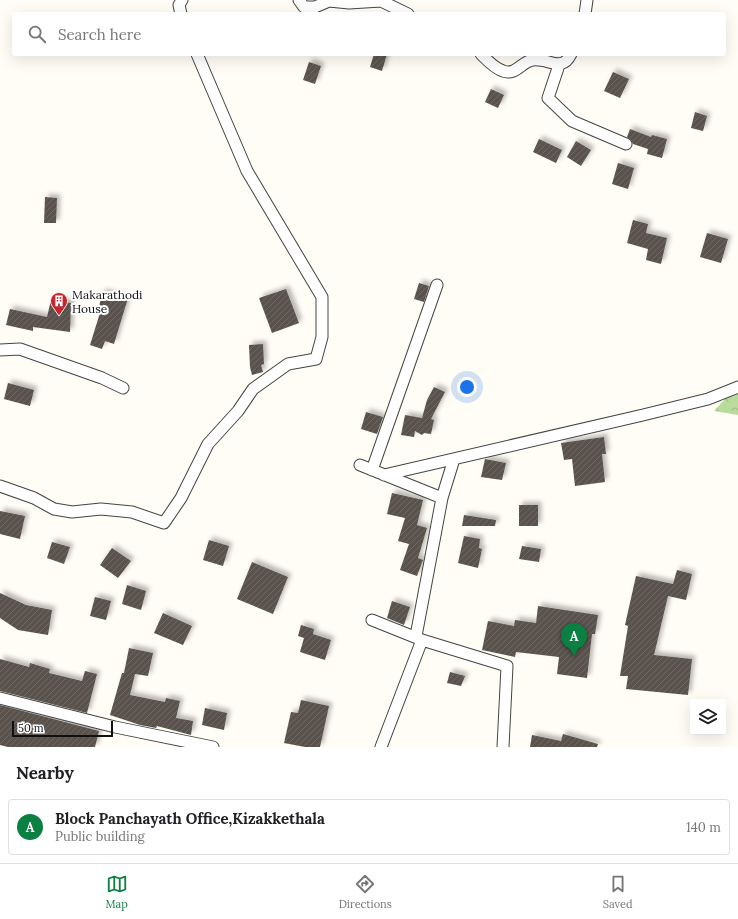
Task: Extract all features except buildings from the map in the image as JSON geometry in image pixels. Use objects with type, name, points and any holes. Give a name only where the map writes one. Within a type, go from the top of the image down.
[{"type":"street","points":[[181,12],[179,5],[182,0]]},
{"type":"street","points":[[299,0],[304,7],[315,7],[329,0],[349,3],[381,1],[404,12]]},
{"type":"street","points":[[585,12],[587,0]]},
{"type":"street","points":[[0,486],[34,498],[54,509],[72,512],[101,509],[132,512],[164,523],[181,498],[208,444],[238,411],[253,389],[288,364],[316,359],[322,337],[322,297],[247,171],[198,56]]},
{"type":"street","points":[[483,56],[495,67],[510,72],[534,60],[559,64],[569,60],[571,56]]},
{"type":"street","points":[[559,64],[548,98],[572,121],[626,144]]},
{"type":"street","points":[[372,470],[437,285]]},
{"type":"street","points":[[0,350],[20,349],[102,378],[123,388]]},
{"type":"street","points":[[384,475],[665,410],[708,399],[738,387]]},
{"type":"street","points":[[382,747],[419,638],[442,498],[454,459]]},
{"type":"street","points":[[360,465],[442,498]]},
{"type":"street","points":[[372,620],[419,638],[507,666],[503,747]]},
{"type":"street","points":[[0,698],[115,727],[213,747]]},
{"type":"green space","points":[[738,385],[738,415],[714,411]]},
{"type":"place","name":"Makarathodi House","points":[[59,316]]},
{"type":"place","name":"Block Panchayath Office,Kizakkethala","points":[[574,656]]}]
